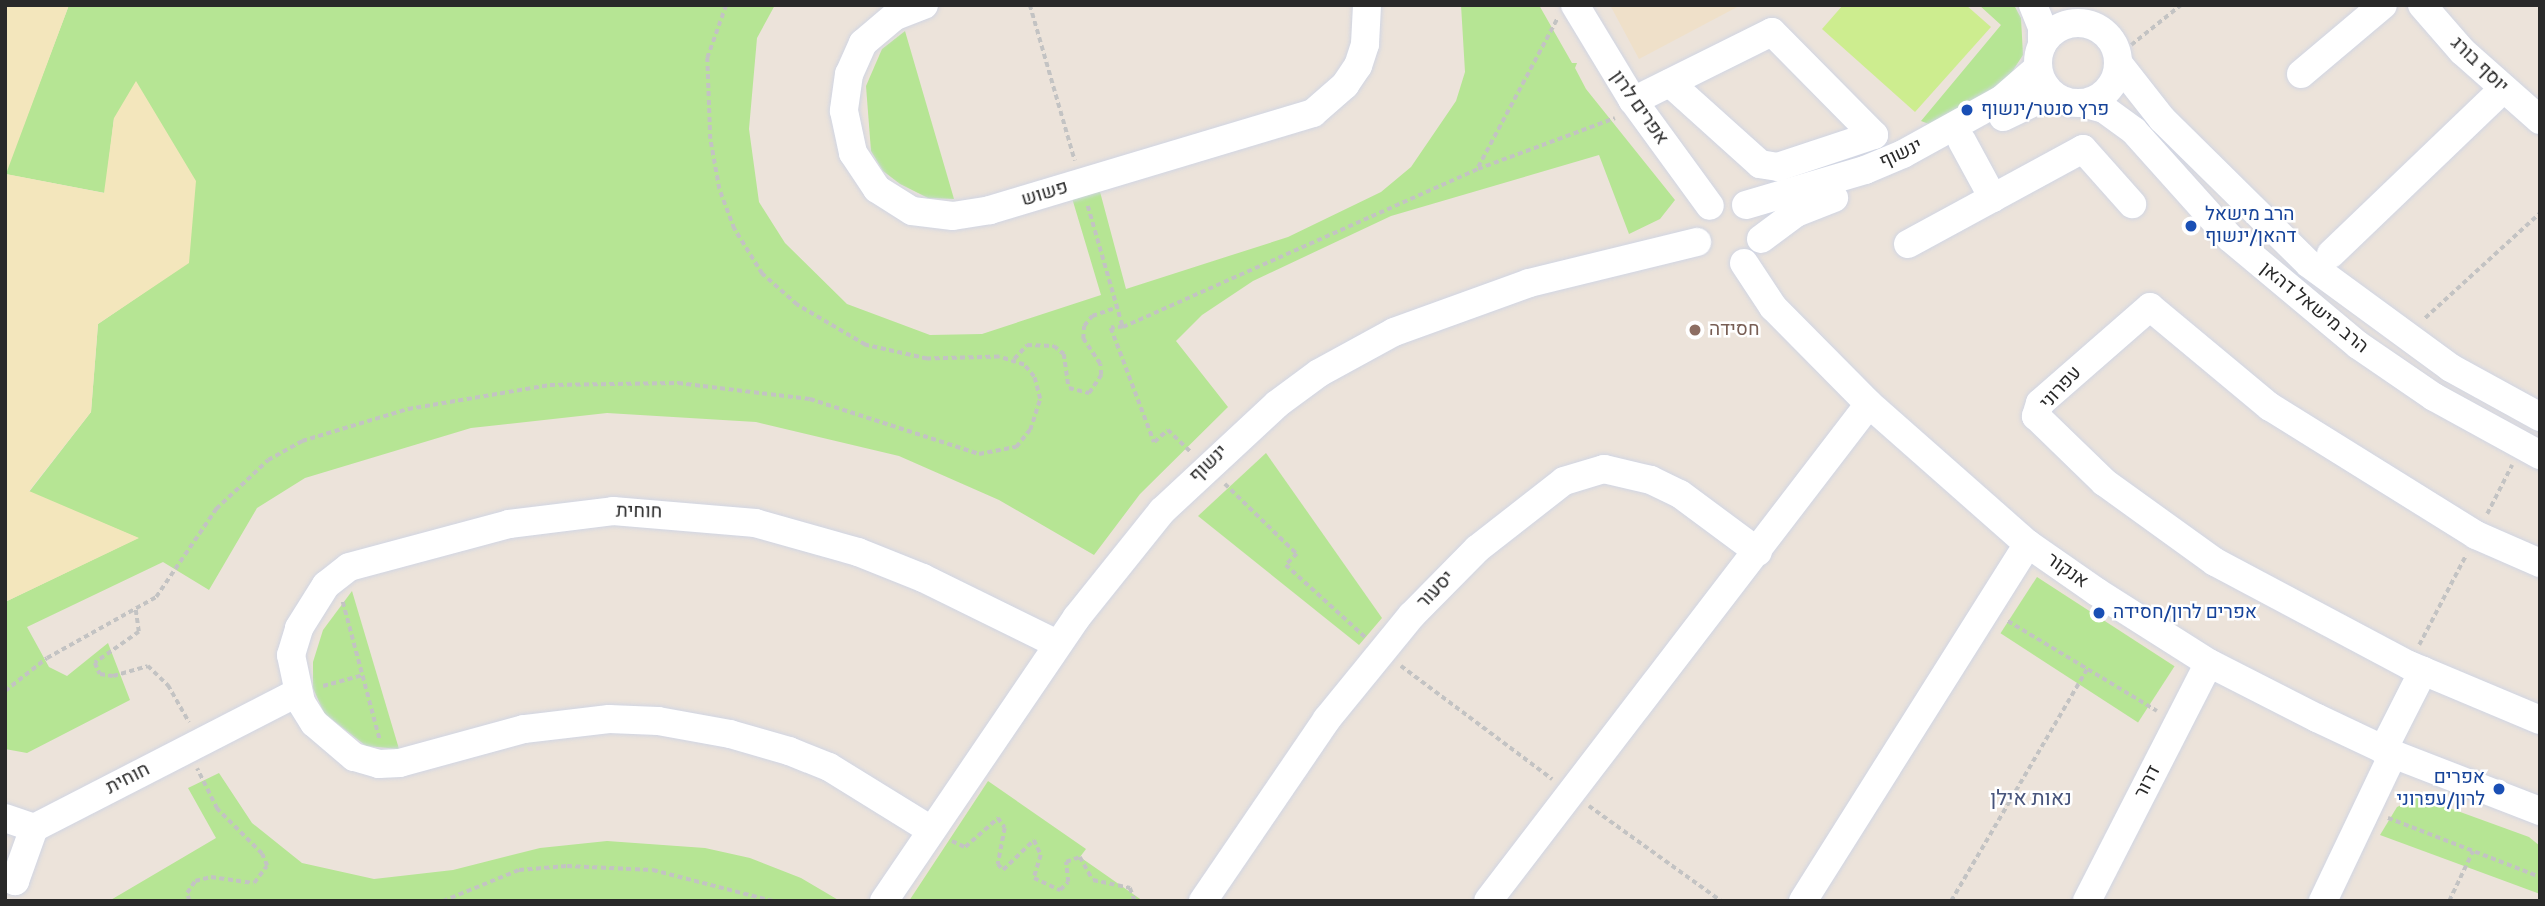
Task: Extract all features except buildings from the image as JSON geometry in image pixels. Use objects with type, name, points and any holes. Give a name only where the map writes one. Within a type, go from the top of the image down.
[{"type":"street","name":"פשוש","points":[[924,5],[878,28],[863,43],[849,74],[847,129],[866,177],[892,201],[912,211],[953,216],[1082,182],[1313,113],[1345,85],[1358,66],[1366,44],[1367,5]]},
{"type":"street","points":[[2033,5],[2042,27],[2040,56],[2051,93],[2082,103],[2108,90],[2118,59],[2108,36],[2080,15],[2062,26],[2040,56]]},
{"type":"street","points":[[2301,74],[2383,5]]},
{"type":"street","name":"יוסף בורג","points":[[2422,5],[2502,89],[2540,120]]},
{"type":"street","name":"אפרים לרון","points":[[1567,11],[1710,206]]},
{"type":"street","points":[[1636,105],[1670,83],[1772,32],[1874,135],[1778,167],[1760,164],[1670,83]]},
{"type":"street","name":"ינשוף","points":[[1746,205],[1865,170],[1903,154],[2001,100],[2040,56]]},
{"type":"street","name":"הרב מישאל דהאן","points":[[2118,59],[2162,119],[2254,214],[2309,264],[2404,336],[2540,417]]},
{"type":"street","points":[[2331,254],[2502,89]]},
{"type":"street","name":"ינשוף","points":[[1761,239],[1796,213],[1912,168],[2051,93]]},
{"type":"street","name":"הרב מישאל דהאן","points":[[2082,103],[2104,109],[2134,131],[2230,238],[2358,345],[2434,397],[2540,455]]},
{"type":"street","points":[[1962,141],[1993,198]]},
{"type":"street","points":[[1908,244],[2083,149],[2132,204]]},
{"type":"street","points":[[1728,200],[1746,205],[1759,219],[1761,239],[1744,263],[1716,263],[1697,242],[1698,222],[1710,206],[1728,200]]},
{"type":"street","name":"ינשוף","points":[[884,901],[1057,644],[1162,511],[1243,431],[1319,373],[1394,332],[1529,283],[1697,242]]},
{"type":"street","name":"אנקור","points":[[1744,263],[1773,307],[1869,404],[2028,544],[2209,663],[2388,752],[2540,811]]},
{"type":"street","name":"עפרוני","points":[[2540,563],[2476,536],[2270,407],[2150,307],[2040,403],[2036,416],[2052,435],[2165,528],[2287,602],[2423,671],[2540,720]]},
{"type":"street","points":[[1488,901],[1869,404]]},
{"type":"street","name":"יסעור","points":[[1203,901],[1312,741],[1382,652],[1477,549],[1564,481],[1586,471],[1628,472],[1651,480],[1680,494],[1758,552]]},
{"type":"street","name":"חוחית","points":[[931,830],[819,763],[757,740],[658,721],[609,719],[546,725],[387,764],[354,757],[335,744],[314,723],[298,693],[291,655],[299,628],[311,605],[349,566],[520,522],[613,511],[697,515],[755,523],[859,552],[923,578],[1057,644]]},
{"type":"street","points":[[1803,901],[2028,544]]},
{"type":"street","name":"דרור","points":[[2087,901],[2209,663]]},
{"type":"street","points":[[2323,901],[2367,809],[2423,671]]},
{"type":"street","name":"חוחית","points":[[33,828],[298,693]]},
{"type":"street","points":[[5,818],[33,828],[15,881],[5,877]]},
{"type":"path","points":[[5,691],[47,658],[135,610],[169,583],[216,509],[268,460],[302,441],[345,425],[490,392],[563,384],[678,383],[810,399],[979,454],[998,454],[1016,447],[1030,430],[1041,399],[1034,377],[1014,359],[927,359],[864,345],[797,305],[762,274],[734,229],[719,189],[710,139],[706,58],[726,5]]},
{"type":"path","points":[[1030,5],[1123,327]]},
{"type":"path","points":[[2118,59],[2182,5]]},
{"type":"path","points":[[1478,169],[1567,11]]},
{"type":"path","points":[[1636,105],[1478,169],[1123,327],[1111,328],[1154,442],[1168,430],[1297,554],[1286,565],[1382,652],[1721,901]]},
{"type":"path","points":[[2404,336],[2540,214]]},
{"type":"path","points":[[1014,359],[1027,345],[1054,346],[1064,354],[1069,388],[1089,393],[1101,375],[1100,364],[1083,339],[1084,326],[1092,316],[1118,307]]},
{"type":"path","points":[[337,576],[387,764]]},
{"type":"path","points":[[1988,608],[2178,724]]},
{"type":"path","points":[[135,610],[139,632],[95,663],[100,674],[113,676],[148,666],[169,685],[218,809],[262,854],[267,866],[254,883],[211,877],[195,881],[187,894],[189,901]]},
{"type":"path","points":[[1951,901],[2087,669]]},
{"type":"path","points":[[298,693],[363,675]]},
{"type":"path","points":[[2367,809],[2540,877]]},
{"type":"path","points":[[931,830],[965,847],[998,818],[1004,828],[998,864],[1003,870],[1034,840],[1039,842],[1041,855],[1034,878],[1060,890],[1068,882],[1066,862],[1080,857],[1093,880],[1130,888],[1135,901]]},
{"type":"path","points":[[2449,901],[2473,851]]},
{"type":"path","points":[[443,901],[519,870],[567,866],[653,870],[773,901]]},
{"type":"path","points":[[236,901],[252,901]]},
{"type":"path","points":[[1100,901],[1124,901]]},
{"type":"shaded area","points":[[1610,5],[1741,5],[1639,59]]},
{"type":"green space","points":[[69,5],[775,5],[757,38],[749,129],[759,202],[785,243],[847,304],[930,335],[982,334],[1101,295],[1072,198],[1099,188],[1126,289],[1288,237],[1381,192],[1411,167],[1456,101],[1465,72],[1461,5],[1539,5],[1572,63],[1577,63],[1575,68],[1586,89],[1675,200],[1660,219],[1629,234],[1599,155],[1391,216],[1253,281],[1202,315],[1176,341],[1228,407],[1140,494],[1094,555],[999,500],[899,456],[756,422],[607,413],[471,428],[305,478],[257,508],[209,590],[163,562],[27,627],[49,667],[67,676],[108,643],[130,700],[27,753],[5,749],[5,602],[138,538],[29,492],[91,412],[98,324],[189,262],[114,118],[105,193],[5,174]]},
{"type":"green space","points":[[1843,5],[1966,5],[1991,27],[1915,112],[1822,29]]},
{"type":"green space","points":[[1979,5],[2014,5],[2021,18],[2023,55],[2006,81],[1934,126],[1921,121],[2001,25]]},
{"type":"green space","points":[[905,31],[954,199],[928,198],[900,184],[883,171],[871,151],[866,86],[882,49]]},
{"type":"green space","points":[[1266,453],[1382,618],[1359,645],[1198,516]]},
{"type":"green space","points":[[2037,577],[2175,666],[2138,723],[2001,633]]},
{"type":"green space","points":[[352,591],[399,749],[366,746],[324,713],[313,688],[313,662],[323,630]]},
{"type":"green space","points":[[219,773],[252,823],[302,863],[374,879],[453,870],[540,848],[607,841],[705,848],[750,858],[801,878],[840,901],[109,901],[216,838],[188,788]]},
{"type":"green space","points":[[988,781],[1086,849],[1080,857],[1143,901],[909,901]]},
{"type":"green space","points":[[2419,797],[2529,837],[2540,846],[2540,894],[2380,835],[2397,807]]},
{"type":"sand","points":[[5,5],[69,5],[6,174],[104,193],[114,118],[136,81],[196,181],[189,263],[98,324],[91,412],[29,491],[139,538],[5,602]]},
{"type":"place","name":"פרץ סנטר/ינשוף","points":[[1967,110]]},
{"type":"place","name":"הרב מישאל דהאן/ינשוף","points":[[2191,226]]},
{"type":"place","name":"חסידה","points":[[1695,330]]},
{"type":"place","name":"אפרים לרון/חסידה","points":[[2099,613]]},
{"type":"place","name":"אפרים לרון/עפרוני","points":[[2499,789]]},
{"type":"district","name":"נאות אילן","points":[[2031,798]]}]
